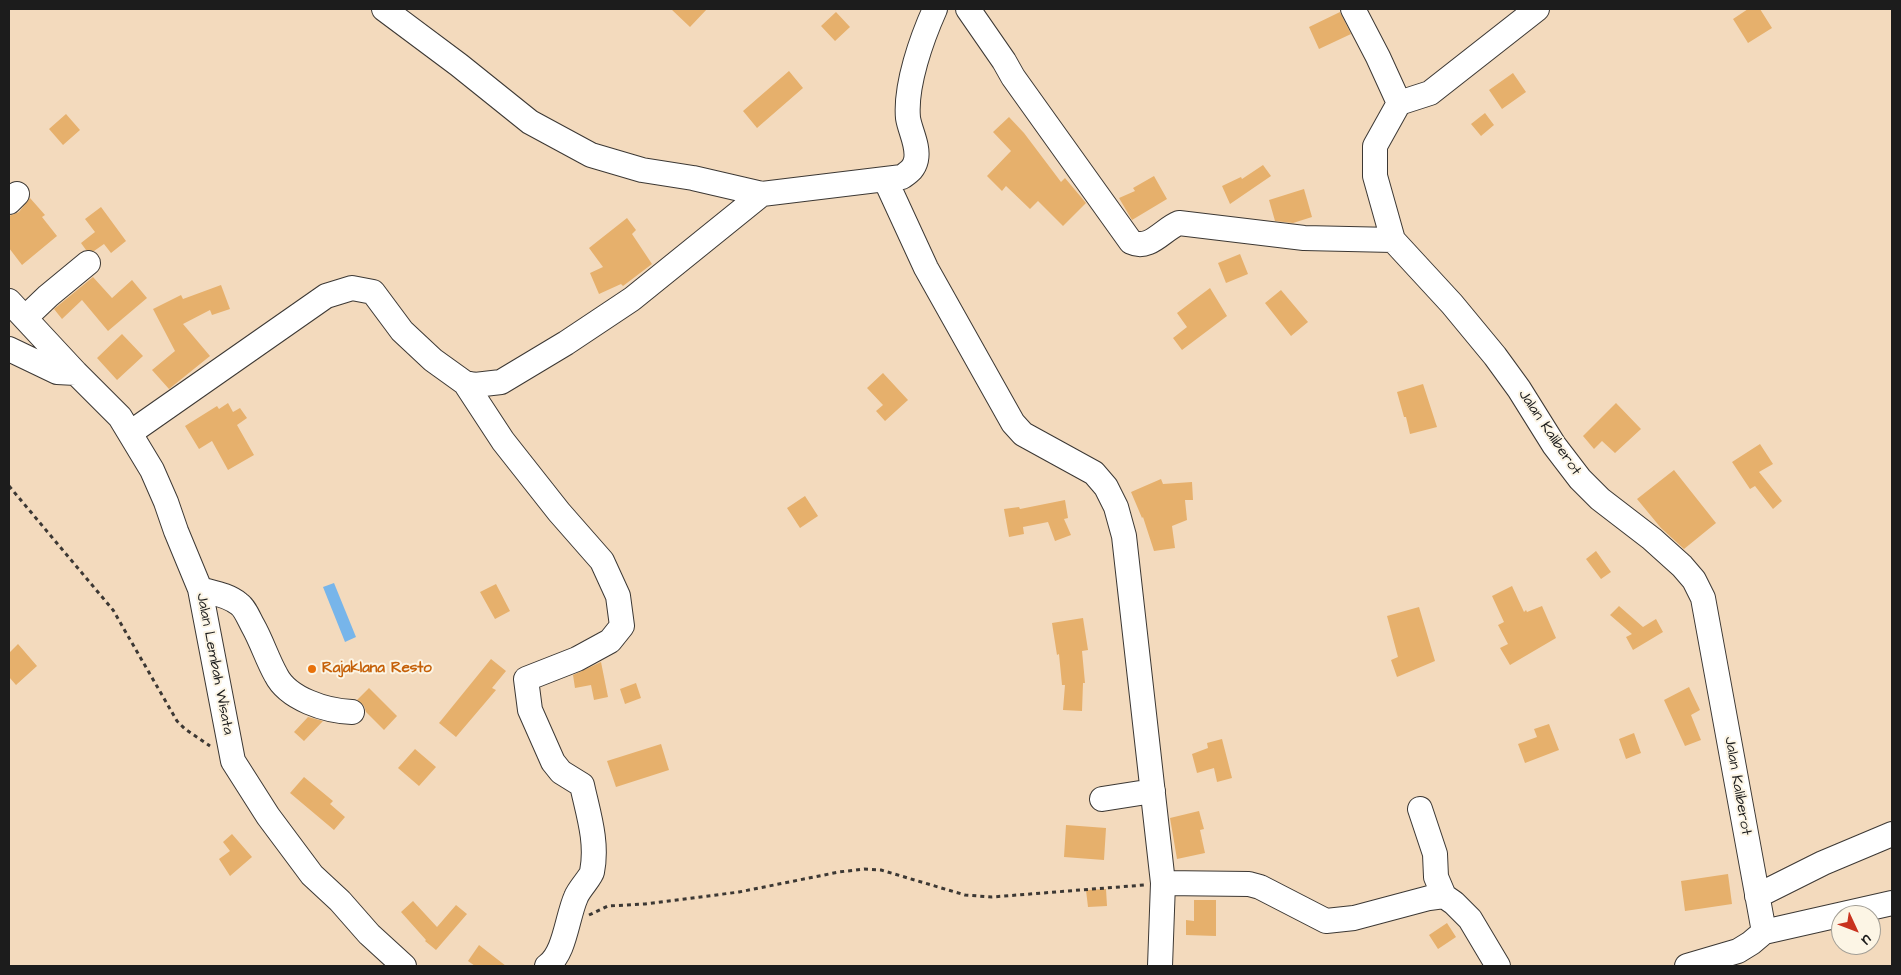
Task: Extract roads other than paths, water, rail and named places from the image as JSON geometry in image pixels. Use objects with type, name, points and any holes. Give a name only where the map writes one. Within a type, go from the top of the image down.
[{"type":"street","points":[[384,9],[459,65],[530,122],[591,155],[642,170],[693,178],[762,194],[902,177],[913,169],[917,158],[908,117],[910,88],[922,38],[935,9]]},
{"type":"street","points":[[968,9],[1013,77],[1131,242],[1138,245],[1146,244],[1159,237],[1169,226],[1179,223],[1304,238],[1392,240]]},
{"type":"street","points":[[1353,9],[1378,56],[1399,103],[1430,93],[1537,9]]},
{"type":"street","name":"Jalan Kaliberot","points":[[1399,103],[1375,146],[1375,176],[1392,240],[1452,304],[1495,356],[1519,389],[1554,445],[1580,479],[1600,499],[1652,539],[1682,566],[1694,580],[1703,598],[1764,932]]},
{"type":"street","points":[[885,179],[926,268],[1013,423],[1022,434],[1094,473],[1106,487],[1116,507],[1124,536],[1163,883],[1160,966]]},
{"type":"street","points":[[465,383],[476,385],[502,382],[566,342],[632,299],[762,194]]},
{"type":"street","points":[[25,318],[88,263]]},
{"type":"street","points":[[130,433],[326,296],[352,288],[373,292],[402,331],[432,360],[465,383],[503,441],[559,512],[602,561],[618,596],[622,626],[610,642],[526,679],[530,710],[553,762],[560,772],[582,785],[594,835],[592,874],[580,888],[574,901],[557,957],[547,966]]},
{"type":"street","name":"Jalan Lembah Wisata","points":[[9,301],[120,417],[152,470],[200,589],[233,762],[268,816],[312,875],[404,966]]},
{"type":"street","points":[[9,349],[57,372],[76,373]]},
{"type":"street","points":[[200,589],[225,595],[241,605],[264,645],[276,676],[293,693],[313,704],[336,711],[352,712]]},
{"type":"street","points":[[1102,798],[1153,791]]},
{"type":"street","points":[[1420,809],[1435,854],[1436,877],[1444,896],[1470,919],[1498,966]]},
{"type":"street","points":[[1756,896],[1824,863],[1892,834]]},
{"type":"street","points":[[1163,883],[1249,884],[1260,886],[1326,921],[1354,918],[1429,898],[1444,896]]},
{"type":"street","points":[[1687,966],[1738,951],[1764,932],[1892,903]]},
{"type":"water","points":[[334,583],[356,637],[345,642],[323,587]]},
{"type":"place","name":"Rajaklana Resto","points":[[312,669]]}]
